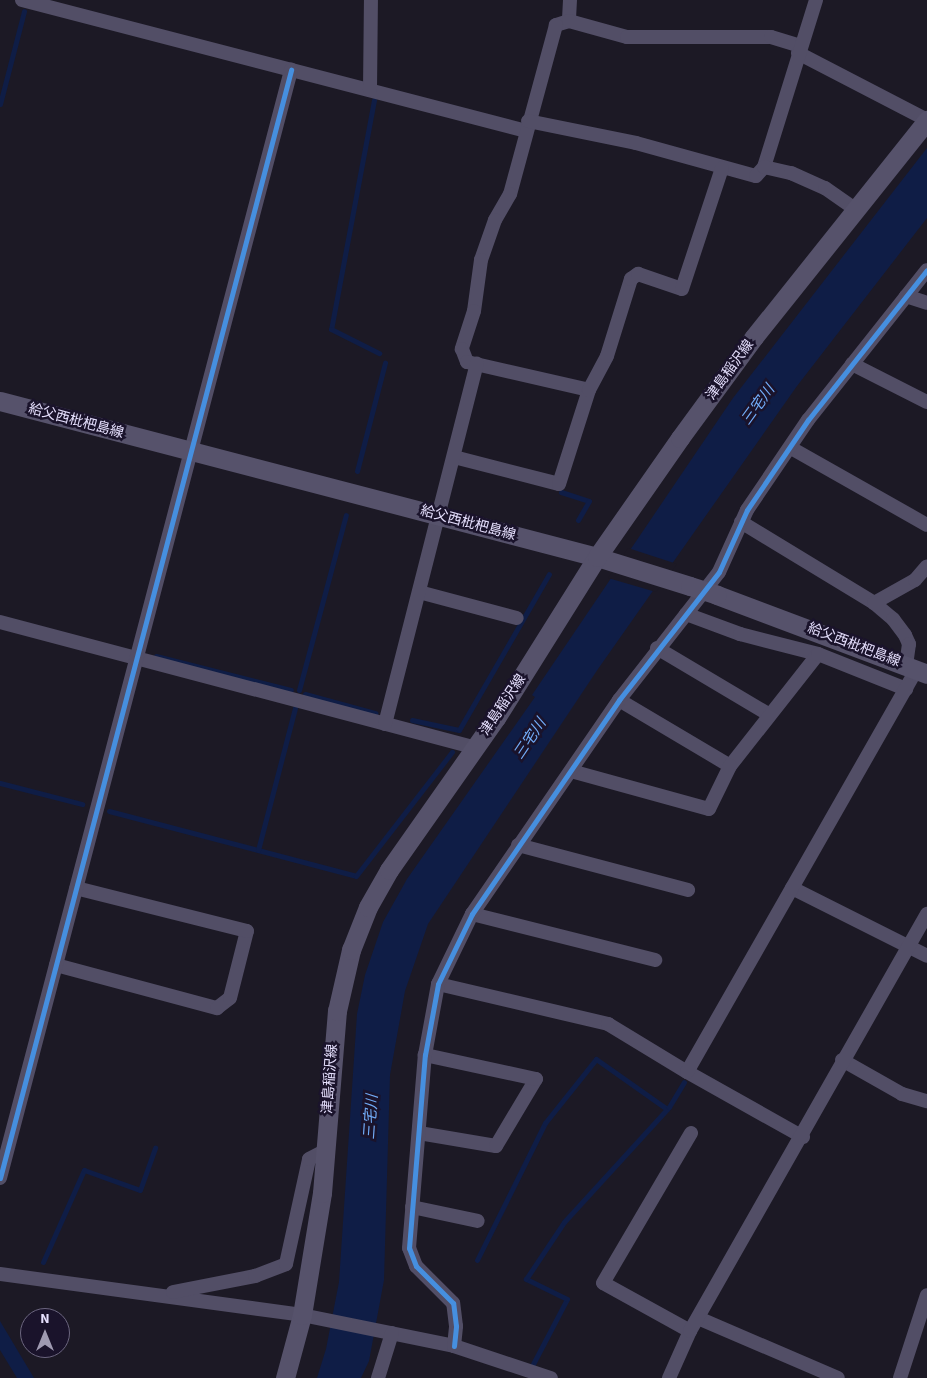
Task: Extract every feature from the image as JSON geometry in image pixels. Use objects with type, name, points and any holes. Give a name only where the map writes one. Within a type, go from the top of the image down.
[{"type":"main road","name":"津島稲沢線","points":[[285,1378],[302,1314],[322,1193],[337,1011],[351,950],[368,907],[389,870],[605,559],[754,337],[927,120]]},
{"type":"main road","name":"給父西枇杷島線","points":[[0,401],[605,559],[717,595],[916,670]]},
{"type":"street","points":[[24,0],[370,90],[527,126],[636,144],[756,176],[764,166],[799,49],[816,0]]},
{"type":"street","points":[[370,90],[371,0]]},
{"type":"street","points":[[569,21],[570,0]]},
{"type":"street","points":[[589,390],[467,362],[462,349],[474,311],[481,260],[495,220],[517,173],[527,126],[556,25],[569,21],[627,37],[771,38],[799,49],[927,120]]},
{"type":"street","points":[[0,1178],[291,70]]},
{"type":"street","points":[[764,166],[792,173],[825,188],[856,210]]},
{"type":"street","points":[[454,457],[559,484],[589,390],[607,356],[631,279],[638,274],[682,289],[722,168]]},
{"type":"street","points":[[454,1346],[456,1326],[453,1303],[416,1266],[409,1248],[425,1055],[438,984],[472,914],[518,845],[657,648],[718,572],[741,522],[791,448],[852,364],[927,270]]},
{"type":"street","points":[[906,296],[927,303]]},
{"type":"street","points":[[385,724],[477,364]]},
{"type":"street","points":[[852,364],[927,402]]},
{"type":"street","points":[[791,448],[927,525]]},
{"type":"street","points":[[687,1072],[916,670],[905,635],[893,619],[874,603],[741,522]]},
{"type":"street","points":[[874,603],[915,580],[927,566]]},
{"type":"street","points":[[419,592],[517,618]]},
{"type":"street","points":[[686,614],[740,634],[818,654],[906,689]]},
{"type":"street","points":[[0,622],[474,747]]},
{"type":"street","points":[[657,648],[768,714]]},
{"type":"street","points":[[571,771],[709,809],[730,766],[768,714],[818,654]]},
{"type":"street","points":[[619,700],[730,766]]},
{"type":"street","points":[[518,845],[688,890]]},
{"type":"street","points":[[56,965],[217,1008],[230,998],[247,931],[76,888]]},
{"type":"street","points":[[792,888],[927,956]]},
{"type":"street","points":[[472,914],[655,960]]},
{"type":"street","points":[[669,1378],[690,1331],[803,1137],[842,1060],[927,914]]},
{"type":"street","points":[[438,984],[608,1024],[687,1072],[803,1137]]},
{"type":"street","points":[[419,1133],[496,1146],[536,1079],[425,1055]]},
{"type":"street","points":[[842,1060],[902,1094],[927,1101]]},
{"type":"street","points":[[690,1331],[603,1283],[691,1132]]},
{"type":"street","points":[[161,1295],[255,1276],[286,1264],[309,1159],[325,1151]]},
{"type":"street","points":[[412,1207],[478,1221]]},
{"type":"street","points":[[0,1274],[302,1314],[454,1346],[551,1378]]},
{"type":"street","points":[[900,1378],[927,1295]]},
{"type":"street","points":[[698,1318],[838,1378]]},
{"type":"street","points":[[378,1378],[387,1332]]},
{"type":"water","name":"三宅川","points":[[927,148],[927,218],[797,386],[598,669],[428,924],[405,991],[390,1075],[384,1280],[369,1361],[361,1378],[317,1378],[326,1349],[339,1282],[357,1014],[365,975],[383,922],[407,879],[535,697],[532,695],[733,398]]},
{"type":"water","points":[[0,1321],[20,1355],[20,1358],[22,1358],[34,1378],[17,1378],[0,1350]]},
{"type":"pier","points":[[628,548],[677,564],[656,592],[608,578]]},
{"type":"waterway","points":[[0,104],[24,11]]},
{"type":"waterway","points":[[374,100],[331,329],[379,353]]},
{"type":"waterway","points":[[357,471],[385,363]]},
{"type":"waterway","points":[[561,492],[589,501],[578,520]]},
{"type":"waterway","points":[[299,690],[346,515]]},
{"type":"waterway","points":[[412,720],[459,730],[549,574]]},
{"type":"waterway","points":[[156,656],[291,690]]},
{"type":"waterway","points":[[305,694],[375,713]]},
{"type":"waterway","points":[[258,850],[295,708]]},
{"type":"waterway","points":[[109,811],[356,876],[452,752]]},
{"type":"waterway","points":[[0,783],[82,804]]},
{"type":"waterway","points":[[477,1260],[545,1123],[596,1059],[667,1109]]},
{"type":"waterway","points":[[533,1364],[567,1299],[526,1279],[564,1222],[669,1107],[684,1082]]},
{"type":"waterway","points":[[43,1262],[84,1170],[140,1190],[155,1148]]},
{"type":"cycle path","points":[[0,1178],[291,70]]},
{"type":"cycle path","points":[[454,1346],[456,1326],[453,1303],[416,1266],[409,1248],[425,1055],[438,984],[472,914],[619,700],[719,572],[747,510],[808,420],[927,270]]}]
